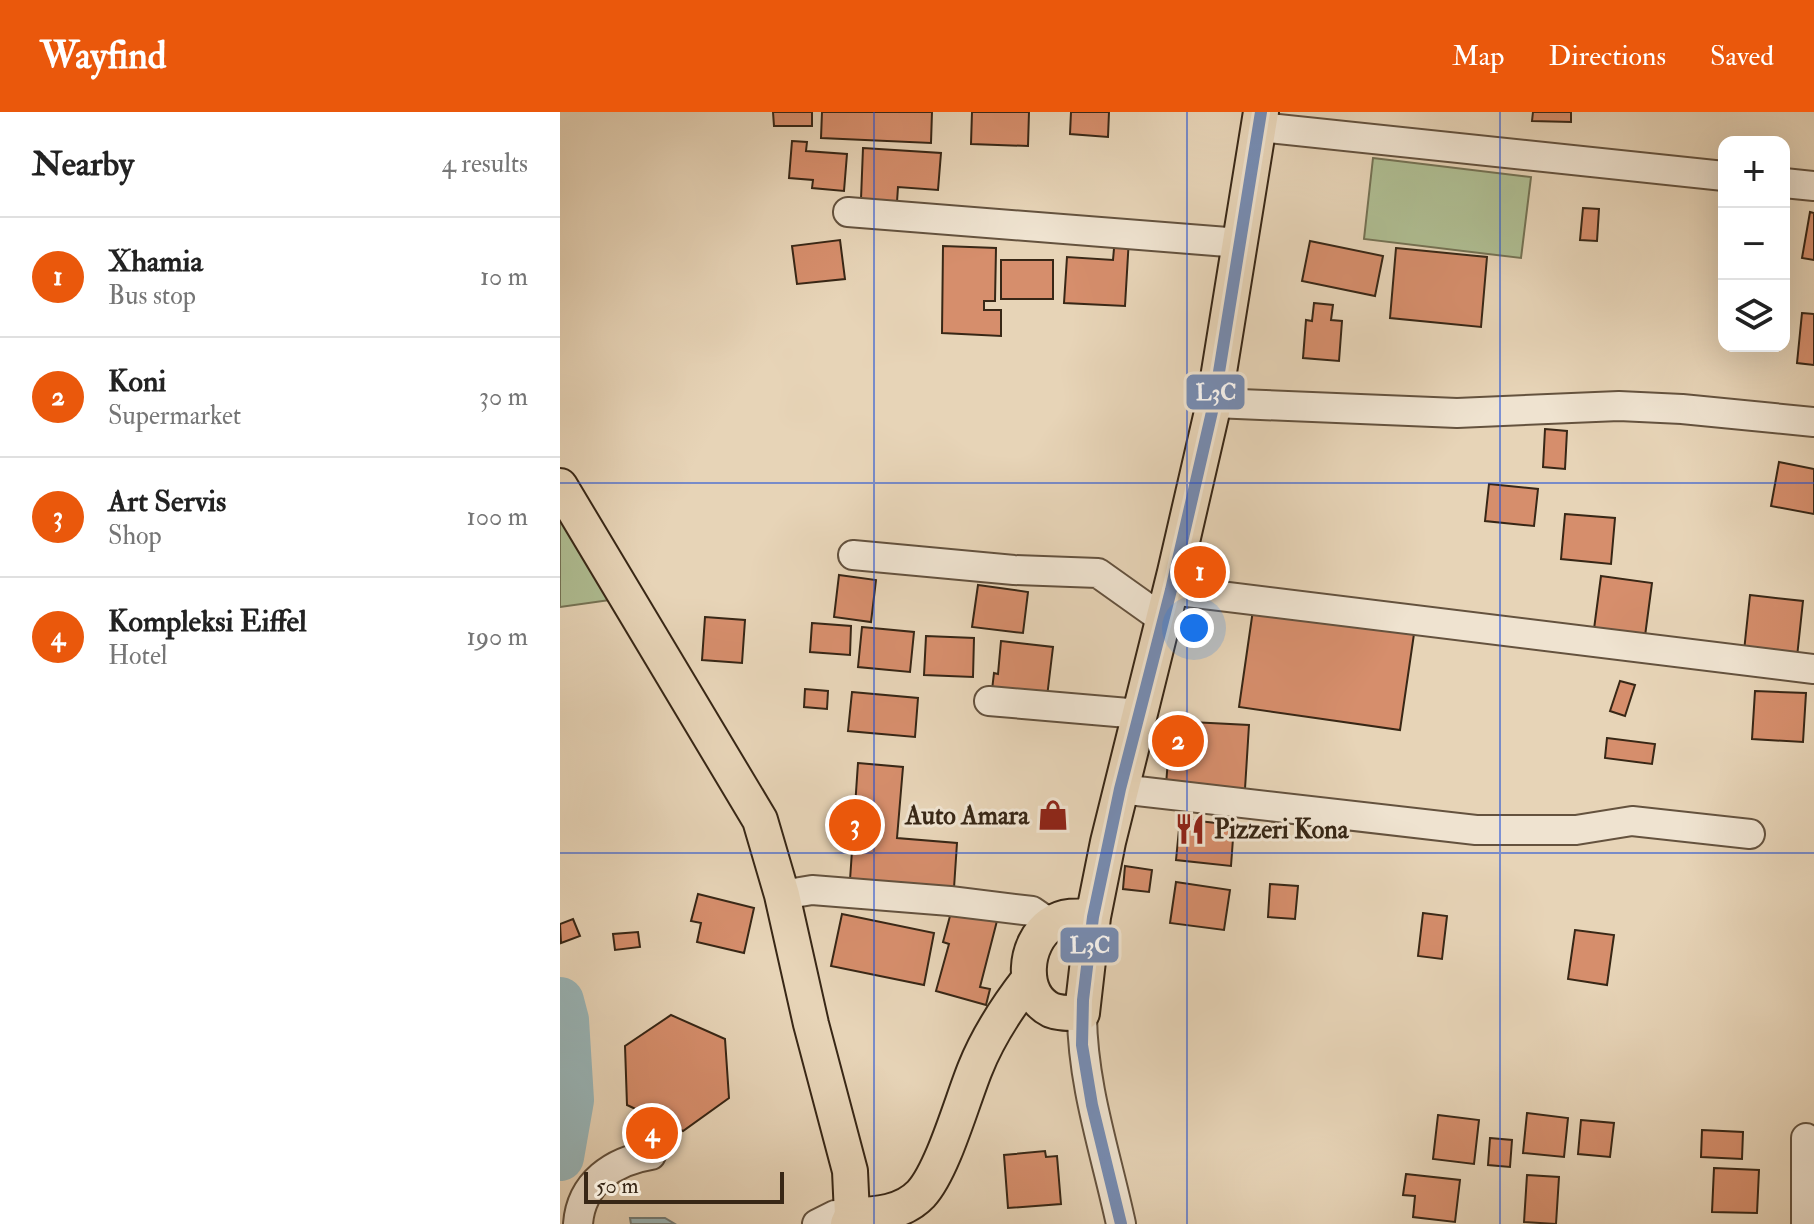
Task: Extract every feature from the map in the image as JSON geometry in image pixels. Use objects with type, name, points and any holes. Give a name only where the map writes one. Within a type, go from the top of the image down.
[{"type":"main road","points":[[1066,1011],[1093,917],[1120,789],[1214,403],[1260,119]]},
{"type":"main road","points":[[560,486],[760,820],[782,895],[811,1024],[850,1171],[850,1220],[902,1207],[921,1194],[941,1157],[984,1051],[1004,1013],[1029,979]]},
{"type":"main road","points":[[1066,1011],[1042,1002],[1029,979],[1031,950],[1038,936],[1051,924],[1075,915],[1093,917]]},
{"type":"main road","points":[[984,1051],[1016,1024],[1066,1011]]},
{"type":"street","points":[[1260,119],[1718,175]]},
{"type":"street","points":[[1790,184],[1814,186]]},
{"type":"street","points":[[848,212],[1240,243]]},
{"type":"street","points":[[1214,403],[1457,413],[1619,406],[1814,422]]},
{"type":"street","points":[[853,555],[1014,570],[1098,573],[1167,605],[1814,669]]},
{"type":"street","points":[[989,701],[1140,714]]},
{"type":"street","points":[[1120,789],[1476,830],[1576,830],[1632,821],[1750,834]]},
{"type":"street","points":[[782,895],[812,890],[964,902],[1032,911],[1051,924]]},
{"type":"street","points":[[1066,1011],[1082,1045],[1121,1224]]},
{"type":"street","points":[[1806,1138],[1806,1224]]},
{"type":"street","points":[[578,1224],[581,1204],[607,1171],[634,1158],[651,1155]]},
{"type":"street","points":[[817,1224],[835,1215],[850,1220]]},
{"type":"green space","points":[[1373,158],[1531,177],[1521,258],[1364,239]]},
{"type":"green space","points":[[560,518],[610,600],[560,607]]},
{"type":"water","points":[[630,1218],[665,1218],[675,1224],[631,1224]]},
{"type":"building","points":[[773,112],[812,112],[812,126],[774,126]]},
{"type":"building","points":[[822,112],[932,112],[931,143],[821,138]]},
{"type":"building","points":[[972,112],[1029,112],[1028,146],[971,144]]},
{"type":"building","points":[[1071,112],[1109,112],[1108,137],[1070,134]]},
{"type":"building","points":[[1533,112],[1571,112],[1571,122],[1532,121]]},
{"type":"building","points":[[792,141],[807,142],[806,151],[847,154],[844,191],[812,188],[813,180],[789,178]]},
{"type":"building","points":[[863,148],[941,153],[938,190],[898,187],[897,202],[861,199]]},
{"type":"building","points":[[1583,208],[1599,209],[1597,241],[1580,240]]},
{"type":"building","points":[[1810,212],[1814,213],[1814,260],[1802,258]]},
{"type":"building","points":[[1115,237],[1129,238],[1125,306],[1064,303],[1067,257],[1113,260]]},
{"type":"building","points":[[840,240],[845,279],[797,284],[792,246]]},
{"type":"building","points":[[1310,241],[1383,256],[1375,296],[1302,281]]},
{"type":"building","points":[[943,246],[996,248],[995,301],[984,301],[984,310],[1001,310],[1001,336],[942,333]]},
{"type":"building","points":[[1396,248],[1487,257],[1481,327],[1390,318]]},
{"type":"building","points":[[1001,260],[1053,260],[1053,299],[1001,299]]},
{"type":"building","points":[[1314,303],[1333,305],[1331,320],[1342,321],[1339,361],[1303,358],[1306,320],[1312,321]]},
{"type":"building","points":[[1802,313],[1814,314],[1814,365],[1797,363]]},
{"type":"building","points":[[1545,429],[1567,431],[1565,469],[1543,467]]},
{"type":"building","points":[[1779,462],[1814,469],[1814,514],[1771,506]]},
{"type":"building","points":[[1489,484],[1538,489],[1534,526],[1485,521]]},
{"type":"building","points":[[1565,514],[1615,518],[1611,564],[1561,559]]},
{"type":"building","points":[[839,575],[876,580],[871,622],[834,617]]},
{"type":"building","points":[[1601,576],[1652,583],[1645,636],[1594,629]]},
{"type":"building","points":[[978,585],[1028,592],[1023,633],[972,627]]},
{"type":"building","points":[[1750,595],[1803,601],[1797,657],[1744,651]]},
{"type":"building","points":[[1254,603],[1415,627],[1400,730],[1239,707]]},
{"type":"building","points":[[705,617],[745,620],[742,663],[702,660]]},
{"type":"building","points":[[812,623],[851,626],[850,655],[810,652]]},
{"type":"building","points":[[862,627],[914,632],[910,672],[858,667]]},
{"type":"building","points":[[926,636],[974,638],[973,677],[924,675]]},
{"type":"building","points":[[1001,641],[1053,647],[1047,697],[992,690],[994,673],[998,674]]},
{"type":"building","points":[[1620,681],[1635,685],[1625,716],[1610,711]]},
{"type":"building","points":[[805,689],[828,691],[827,709],[804,707]]},
{"type":"building","points":[[1755,691],[1806,693],[1803,742],[1752,739]]},
{"type":"building","points":[[852,692],[918,698],[915,737],[848,731]]},
{"type":"building","points":[[1171,721],[1249,725],[1245,789],[1166,785]]},
{"type":"building","points":[[1607,738],[1655,744],[1652,764],[1605,758]]},
{"type":"building","points":[[858,763],[903,767],[897,838],[957,843],[954,888],[850,880]]},
{"type":"building","points":[[1180,819],[1234,825],[1231,866],[1176,860]]},
{"type":"building","points":[[1125,866],[1152,870],[1149,892],[1123,889]]},
{"type":"building","points":[[1176,882],[1230,890],[1224,930],[1170,923]]},
{"type":"building","points":[[1270,884],[1298,886],[1295,919],[1268,917]]},
{"type":"building","points":[[698,894],[754,908],[744,953],[697,942],[701,923],[691,921]]},
{"type":"building","points":[[953,905],[998,917],[980,987],[990,989],[986,1005],[936,991],[949,944],[943,942]]},
{"type":"building","points":[[1423,913],[1447,916],[1442,959],[1418,956]]},
{"type":"building","points":[[842,914],[934,933],[924,985],[831,966]]},
{"type":"building","points":[[573,919],[580,936],[561,943],[560,924]]},
{"type":"building","points":[[1575,930],[1614,935],[1607,985],[1568,979]]},
{"type":"building","points":[[638,932],[640,947],[615,950],[613,934]]},
{"type":"building","points":[[671,1015],[725,1039],[729,1098],[683,1131],[627,1105],[625,1046]]},
{"type":"building","points":[[1527,1113],[1568,1118],[1564,1157],[1523,1153]]},
{"type":"building","points":[[1438,1115],[1479,1120],[1474,1164],[1433,1159]]},
{"type":"building","points":[[1581,1120],[1614,1123],[1610,1157],[1578,1154]]},
{"type":"building","points":[[1702,1130],[1743,1132],[1742,1159],[1701,1157]]},
{"type":"building","points":[[1490,1138],[1512,1140],[1510,1167],[1488,1165]]},
{"type":"building","points":[[1045,1151],[1046,1157],[1057,1156],[1061,1204],[1008,1208],[1004,1155]]},
{"type":"building","points":[[1714,1168],[1759,1170],[1757,1213],[1712,1212]]},
{"type":"building","points":[[1406,1174],[1460,1180],[1455,1222],[1413,1217],[1415,1196],[1403,1195]]},
{"type":"building","points":[[1527,1175],[1559,1177],[1556,1224],[1524,1222]]},
{"type":"waterway","points":[[560,1001],[565,1020],[570,1100],[560,1157]]},
{"type":"transit line","name":"L3C","points":[[1121,1224],[1092,1105],[1082,1045],[1083,1000],[1093,917],[1120,789],[1171,590],[1214,403],[1261,112]]},
{"type":"place","name":"Xhamia","points":[[1200,572]]},
{"type":"place","name":"Koni","points":[[1178,741]]},
{"type":"place","name":"Auto Amara","points":[[1053,815]]},
{"type":"place","name":"Art Servis","points":[[855,825]]},
{"type":"place","name":"Pizzeri Kona","points":[[1190,829]]},
{"type":"place","name":"Kompleksi Eiffel","points":[[652,1133]]}]
